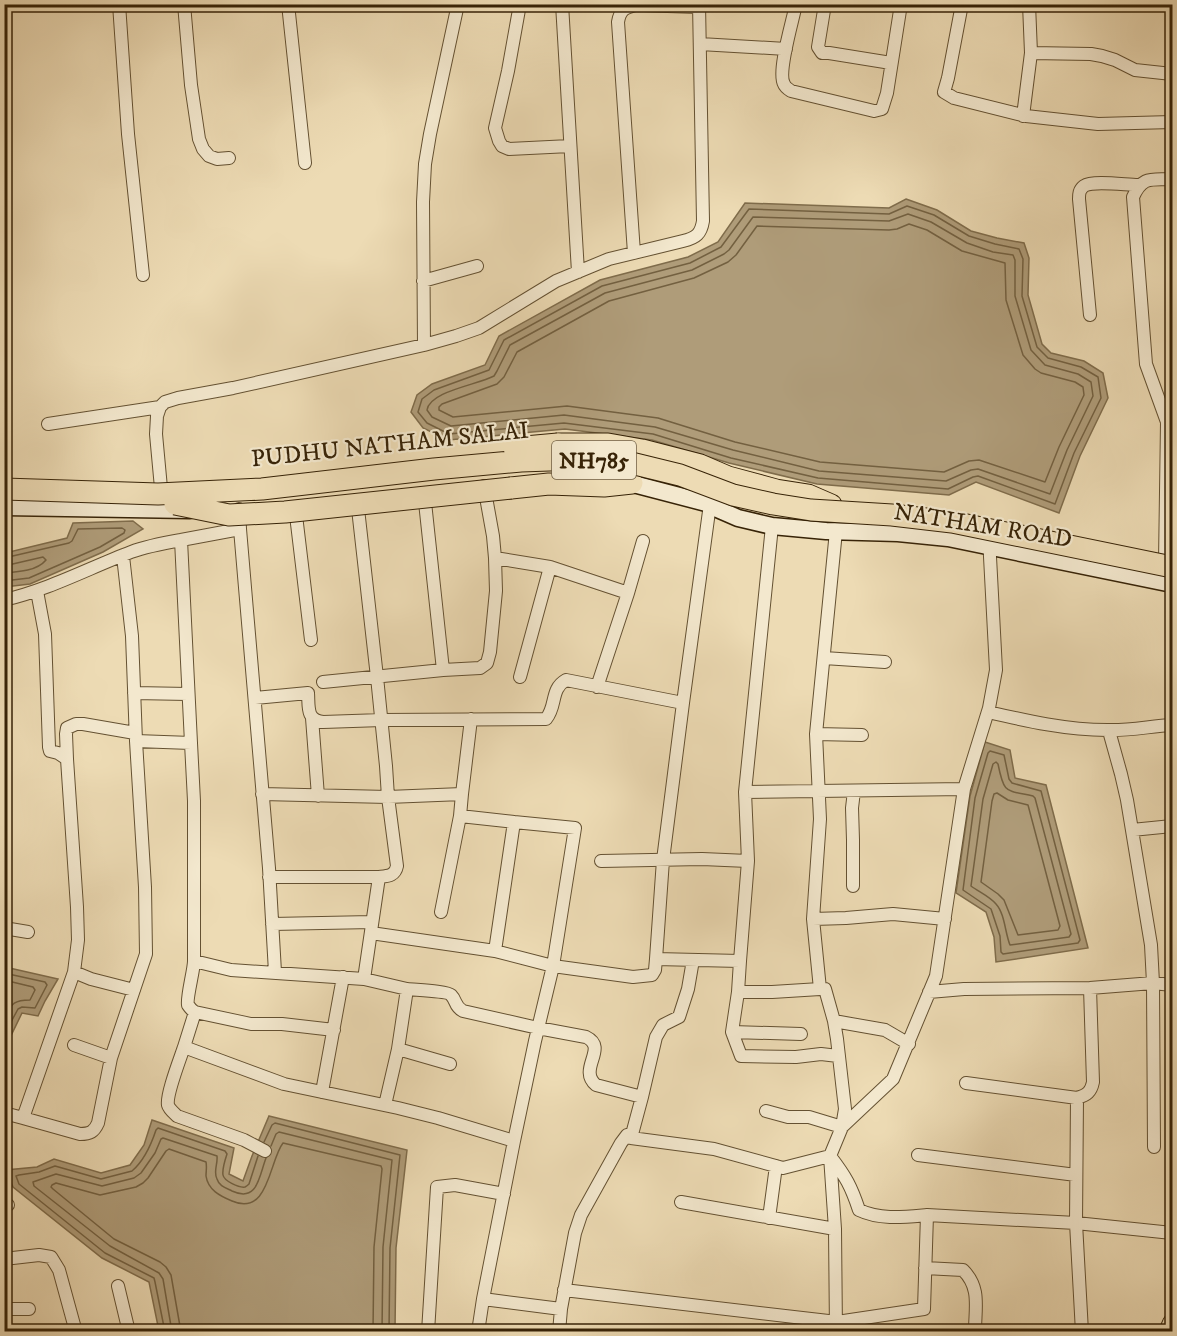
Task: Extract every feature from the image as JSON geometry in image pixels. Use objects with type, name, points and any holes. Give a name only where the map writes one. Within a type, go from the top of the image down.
[{"type":"highway","points":[[386,475],[418,459],[558,444],[608,444],[700,465],[728,477],[776,490],[808,495],[831,505]]},
{"type":"highway","name":"NH785","points":[[4,489],[158,494],[262,489],[520,461],[578,459],[627,462],[680,475],[733,495],[772,504],[811,510],[892,515],[952,522],[1171,572]]},
{"type":"highway","name":"NH785","points":[[4,500],[176,504],[307,496],[562,471],[632,474],[785,516],[917,527],[1171,572]]},
{"type":"highway","points":[[176,504],[229,515],[285,512],[549,484],[604,486],[632,483]]},
{"type":"main road","name":"PUDHU NATHAM SALAI","points":[[4,484],[161,488],[262,482],[367,472],[523,453],[598,453],[636,458],[776,498],[880,508],[952,519]]},
{"type":"main road","name":"PUDHU NATHAM SALAI","points":[[4,507],[162,510],[295,507],[547,480],[623,481],[713,506]]},
{"type":"main road","name":"NATHAM ROAD","points":[[713,506],[738,518],[772,526],[948,538],[990,547],[1171,572]]},
{"type":"main road","name":"NATHAM ROAD","points":[[952,519],[989,526],[1171,572]]},
{"type":"main road","points":[[1168,1332],[1173,1323]]},
{"type":"street","points":[[119,4],[128,134],[143,275]]},
{"type":"street","points":[[184,4],[191,85],[199,139],[209,156],[217,159],[229,158]]},
{"type":"street","points":[[288,4],[305,163]]},
{"type":"street","points":[[424,345],[425,164],[458,4]]},
{"type":"street","points":[[520,4],[495,128],[499,141],[502,146],[509,149],[570,146]]},
{"type":"street","points":[[562,4],[578,272]]},
{"type":"street","points":[[796,4],[782,70],[785,86],[791,90],[874,111],[882,109],[887,93],[901,4]]},
{"type":"street","points":[[825,4],[818,47],[822,53],[891,63]]},
{"type":"street","points":[[962,4],[944,92],[954,98],[1023,116],[1098,124],[1173,122]]},
{"type":"street","points":[[1023,116],[1031,53],[1029,4]]},
{"type":"street","points":[[161,488],[156,434],[157,416],[160,407],[165,402],[456,336],[479,328],[556,281],[609,259],[694,238],[699,235],[703,221],[699,6],[636,5],[622,10],[620,14],[618,22],[633,253]]},
{"type":"street","points":[[700,44],[786,49]]},
{"type":"street","points":[[1031,53],[1091,54],[1115,60],[1135,70],[1173,74]]},
{"type":"street","points":[[4,137],[4,153]]},
{"type":"street","points":[[1090,315],[1080,191],[1085,185],[1092,183],[1138,185],[1150,180],[1173,179]]},
{"type":"street","points":[[1138,185],[1133,197],[1146,364],[1170,422],[1171,572]]},
{"type":"street","points":[[423,281],[477,266]]},
{"type":"street","points":[[48,424],[160,407]]},
{"type":"street","points":[[323,682],[443,670],[473,670],[487,663],[496,591],[493,536],[484,486]]},
{"type":"street","points":[[424,493],[443,670]]},
{"type":"street","points":[[269,877],[379,877],[393,874],[396,871],[382,720],[357,500]]},
{"type":"street","points":[[272,924],[372,928],[495,951],[553,966],[633,977],[652,975],[655,970],[663,860],[683,704],[713,506]]},
{"type":"street","points":[[295,507],[311,640]]},
{"type":"street","points":[[239,509],[275,972]]},
{"type":"street","points":[[772,526],[745,792],[748,861],[738,992],[732,1032],[741,1056],[796,1058],[820,1054],[838,1056]]},
{"type":"street","points":[[842,1127],[893,1079],[936,976],[964,789],[988,712],[996,670],[989,526]]},
{"type":"street","points":[[4,773],[5,600],[37,591],[147,547],[240,530]]},
{"type":"street","points":[[820,990],[813,919],[819,819],[816,734],[836,531]]},
{"type":"street","points":[[181,540],[194,801],[194,970],[189,1006],[195,1012],[251,1024],[282,1024],[334,1030]]},
{"type":"street","points":[[597,687],[643,541]]},
{"type":"street","points":[[4,1113],[80,1134],[90,1134],[95,1130],[111,1058],[146,954],[145,887],[135,737],[132,636],[123,556]]},
{"type":"street","points":[[495,558],[550,567],[628,593]]},
{"type":"street","points":[[520,676],[550,567]]},
{"type":"street","points":[[37,591],[45,634],[49,747],[50,751],[67,759]]},
{"type":"street","points":[[824,658],[885,662]]},
{"type":"street","points":[[312,718],[323,722],[546,719],[551,712],[555,691],[559,684],[566,680],[683,704]]},
{"type":"street","points":[[134,693],[188,694]]},
{"type":"street","points":[[255,698],[308,693],[318,796]]},
{"type":"street","points":[[988,712],[1074,729],[1110,730],[1173,725]]},
{"type":"street","points":[[441,912],[460,816],[471,719]]},
{"type":"street","points":[[23,1118],[74,972],[78,940],[67,759],[66,734],[68,728],[76,724],[135,737],[191,743]]},
{"type":"street","points":[[1110,730],[1132,830],[1151,945],[1154,1147]]},
{"type":"street","points":[[816,734],[862,735]]},
{"type":"street","points":[[745,792],[964,789]]},
{"type":"street","points":[[853,886],[852,808],[854,791]]},
{"type":"street","points":[[262,794],[388,797],[462,794]]},
{"type":"street","points":[[460,816],[575,828],[553,966],[514,1140],[478,1332]]},
{"type":"street","points":[[495,951],[514,822]]},
{"type":"street","points":[[1132,830],[1173,826]]},
{"type":"street","points":[[601,861],[748,861]]},
{"type":"street","points":[[364,979],[379,877]]},
{"type":"street","points":[[813,919],[893,915],[945,919]]},
{"type":"street","points":[[4,928],[28,932]]},
{"type":"street","points":[[656,958],[740,962]]},
{"type":"street","points":[[631,1138],[656,1037],[663,1025],[679,1017],[688,989],[693,960]]},
{"type":"street","points":[[194,961],[231,970],[364,979],[407,989],[448,993],[462,1011],[592,1040],[595,1045],[589,1072],[592,1081],[596,1085],[642,1097]]},
{"type":"street","points":[[74,972],[91,979],[134,990]]},
{"type":"street","points":[[322,1092],[343,977]]},
{"type":"street","points":[[929,992],[964,989],[1090,988],[1153,983],[1173,985]]},
{"type":"street","points":[[966,1083],[1077,1098],[1085,1095],[1091,1090],[1093,1082],[1090,988]]},
{"type":"street","points":[[385,1105],[398,1048],[407,989]]},
{"type":"street","points":[[738,992],[825,989],[834,1021],[845,1109],[842,1127],[830,1156],[836,1230],[836,1327]]},
{"type":"street","points":[[195,1012],[167,1104],[177,1116],[244,1140],[265,1151]]},
{"type":"street","points":[[834,1021],[885,1030],[909,1044]]},
{"type":"street","points":[[732,1032],[801,1034]]},
{"type":"street","points":[[74,1045],[111,1058]]},
{"type":"street","points":[[183,1047],[284,1084],[385,1105],[514,1140]]},
{"type":"street","points":[[398,1048],[450,1064]]},
{"type":"street","points":[[1077,1098],[1076,1223],[1082,1332]]},
{"type":"street","points":[[766,1111],[788,1117],[809,1117],[842,1127]]},
{"type":"street","points":[[559,1332],[564,1290],[575,1233],[581,1215],[627,1135],[631,1138],[714,1149],[783,1168],[830,1156]]},
{"type":"street","points":[[918,1155],[1076,1175]]},
{"type":"street","points":[[830,1156],[849,1183],[860,1210],[869,1215],[899,1218],[927,1215],[1076,1223],[1173,1233]]},
{"type":"street","points":[[769,1218],[776,1166]]},
{"type":"street","points":[[428,1332],[437,1187],[455,1185],[504,1194]]},
{"type":"street","points":[[681,1202],[836,1230]]},
{"type":"street","points":[[564,1290],[836,1327],[924,1309],[927,1215]]},
{"type":"street","points":[[4,1259],[39,1255],[51,1257],[59,1270],[76,1332]]},
{"type":"street","points":[[925,1268],[963,1270],[970,1277],[976,1288],[975,1332]]},
{"type":"street","points":[[118,1286],[129,1332]]},
{"type":"street","points":[[483,1299],[561,1309]]},
{"type":"street","points":[[4,1309],[29,1309]]},
{"type":"water","points":[[906,199],[937,210],[971,231],[1024,243],[1029,258],[1028,295],[1042,344],[1051,353],[1084,361],[1103,373],[1108,398],[1080,456],[1059,513],[976,482],[949,495],[817,484],[729,463],[652,440],[565,429],[448,440],[423,428],[411,412],[417,395],[432,384],[485,365],[499,336],[600,280],[688,257],[718,242],[745,203],[889,208]]},
{"type":"water","points":[[133,521],[143,529],[103,552],[30,584],[5,587],[5,553],[67,538],[73,523]]},
{"type":"water","points":[[985,742],[1010,750],[1015,778],[1046,785],[1088,948],[996,962],[994,937],[986,912],[956,893],[970,796]]},
{"type":"water","points":[[5,967],[58,979],[38,1016],[22,1013],[5,1048]]},
{"type":"water","points":[[269,1116],[407,1150],[396,1248],[395,1331],[159,1331],[149,1282],[102,1258],[13,1187],[6,1170],[37,1167],[54,1159],[101,1173],[130,1165],[144,1145],[152,1120],[234,1148],[229,1174],[243,1181]]}]
